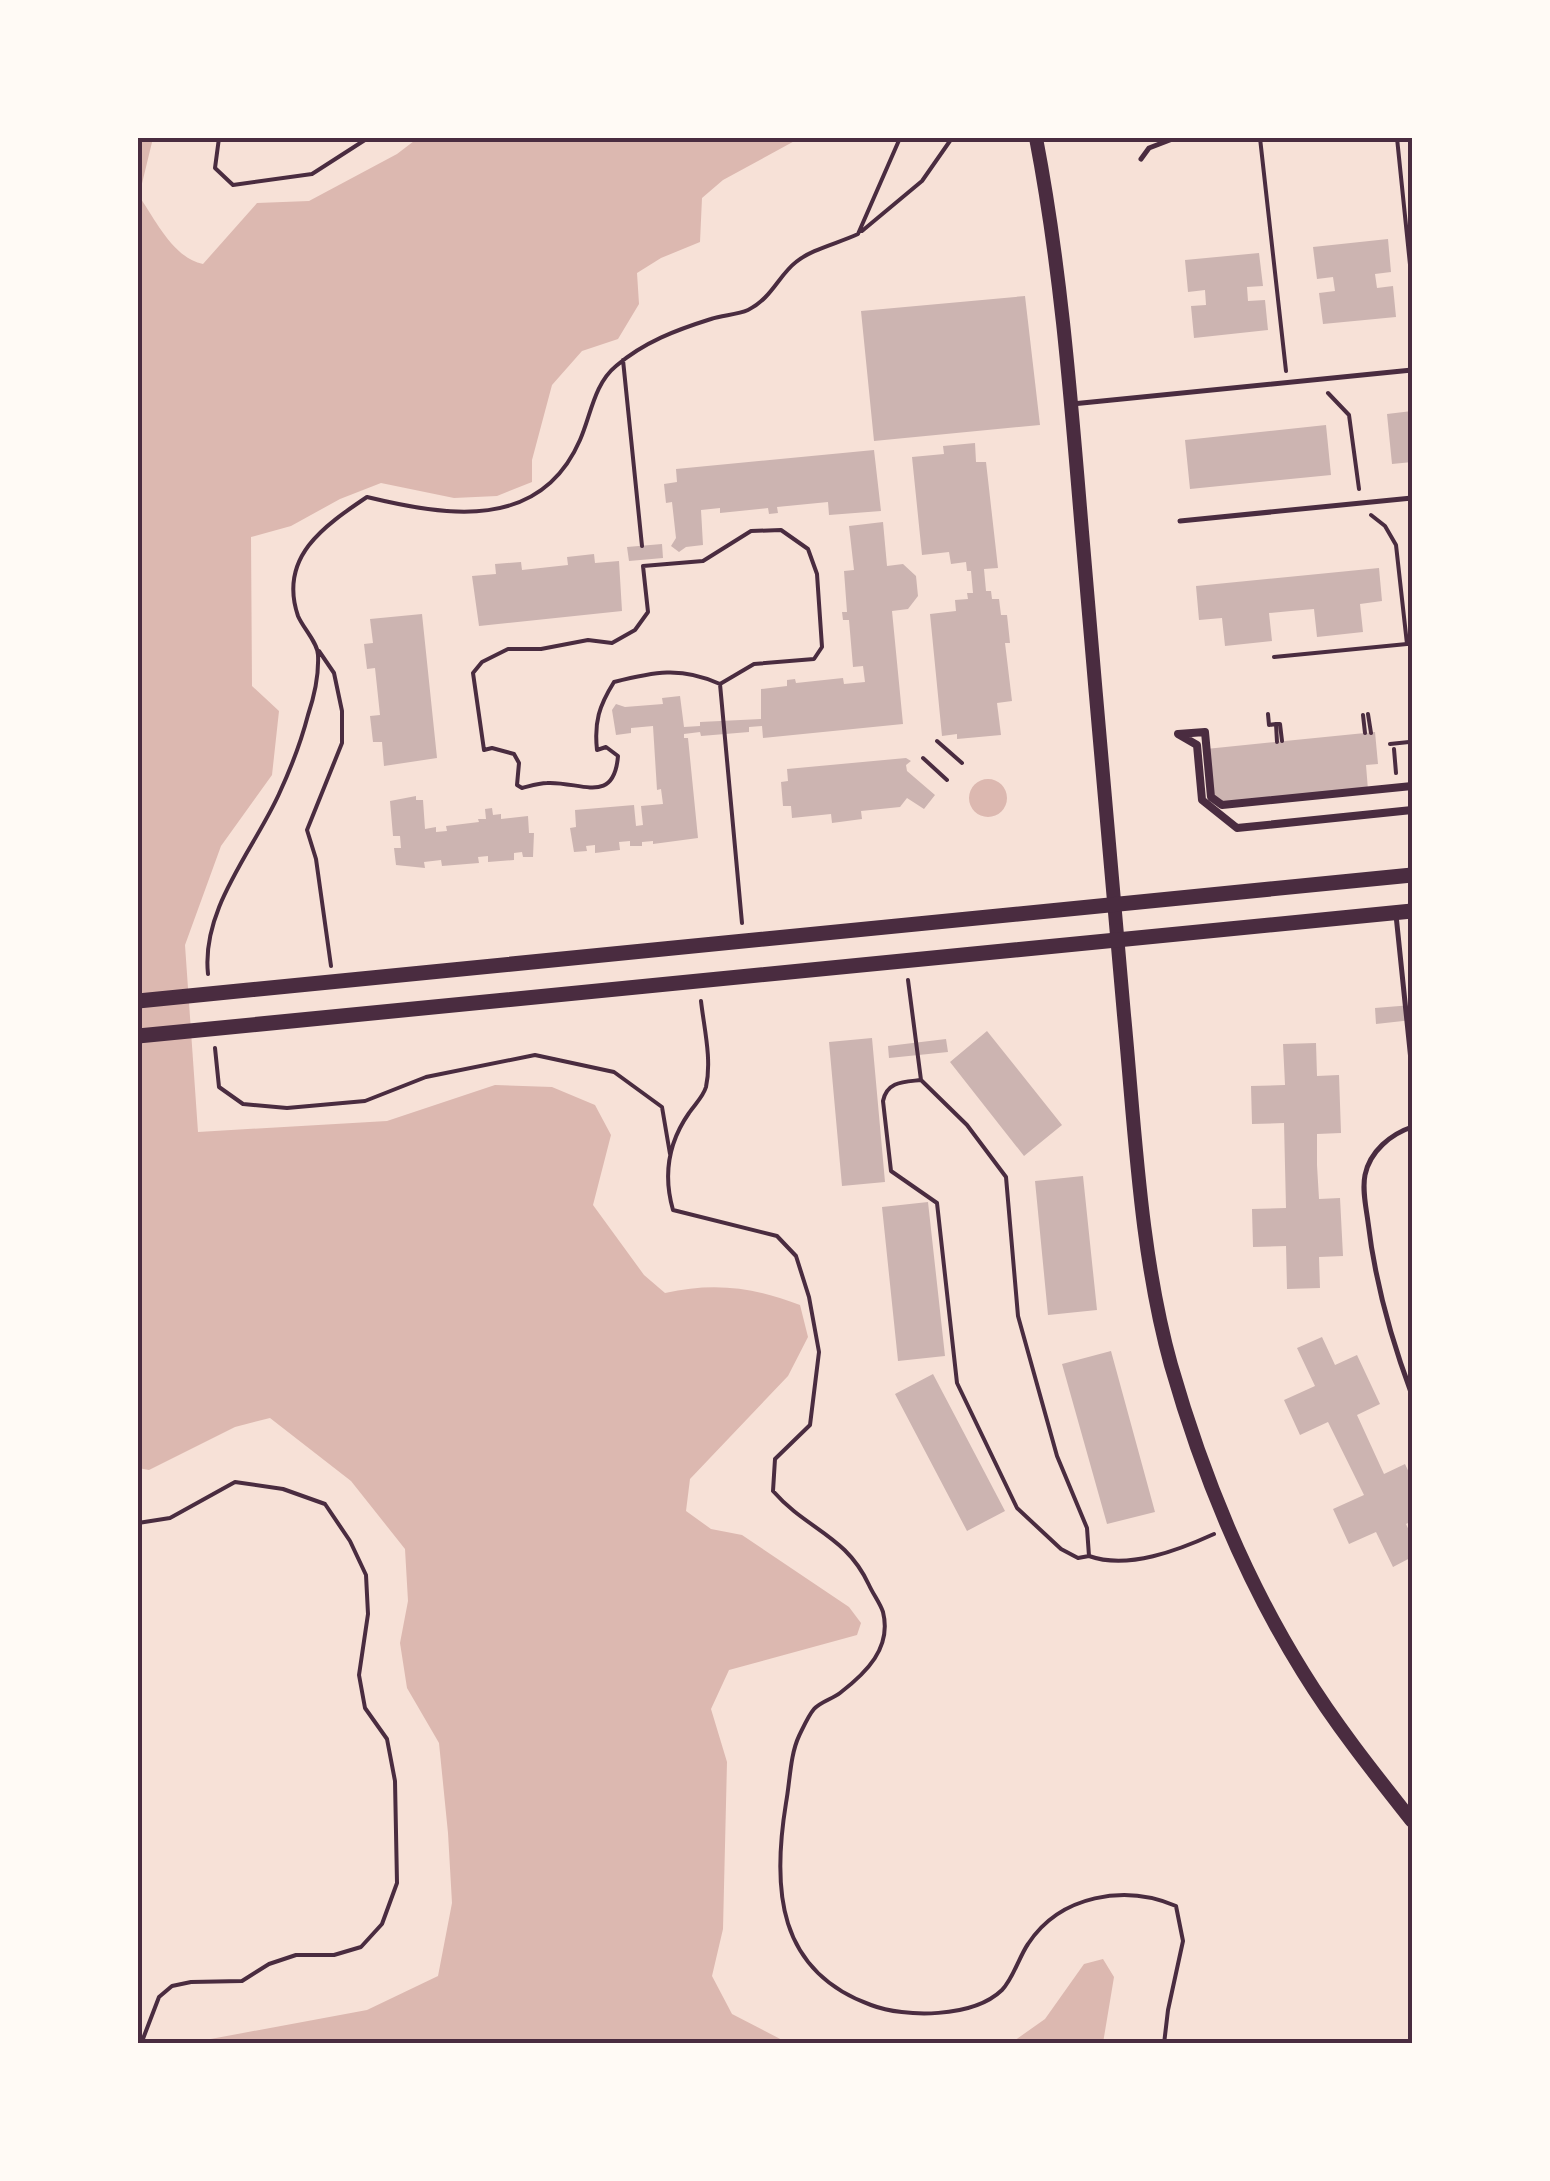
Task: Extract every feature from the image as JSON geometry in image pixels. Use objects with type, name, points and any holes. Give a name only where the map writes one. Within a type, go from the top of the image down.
[{"type":"main road","points":[[138,1002],[1412,875]]},
{"type":"main road","points":[[138,1036],[1404,912]]},
{"type":"street","points":[[1036,138],[1052,220],[1071,404],[1136,1138],[1154,1279],[1170,1362],[1202,1462],[1300,1668],[1412,1821]]},
{"type":"street","points":[[1412,786],[1222,805],[1211,797],[1205,732],[1178,734],[1196,745],[1202,800],[1237,828],[1412,810]]},
{"type":"lane","points":[[1141,159],[1148,148],[1175,138]]},
{"type":"lane","points":[[1071,404],[1412,370]]},
{"type":"lane","points":[[1180,521],[1412,498]]},
{"type":"lane","points":[[1404,912],[1412,1070]]},
{"type":"lane","points":[[1412,1126],[1388,1139],[1379,1150],[1364,1185],[1382,1302],[1412,1395]]},
{"type":"path","points":[[219,138],[215,168],[233,185],[312,174],[368,138]]},
{"type":"path","points":[[858,234],[900,138]]},
{"type":"path","points":[[333,982],[316,860],[307,830],[342,743],[342,711],[334,673],[300,621],[292,598],[296,562],[327,525],[367,497],[446,512],[500,508],[532,498],[552,480],[579,443],[596,394],[610,370],[642,344],[713,318],[748,310],[776,288],[795,262],[858,234],[922,182],[952,138]]},
{"type":"path","points":[[1260,138],[1287,383]]},
{"type":"path","points":[[1397,138],[1412,284]]},
{"type":"path","points":[[623,360],[642,546]]},
{"type":"path","points":[[751,530],[781,530],[808,548],[817,574],[822,635],[819,655],[806,661],[754,664],[720,684],[686,674],[652,671],[614,682],[596,716],[596,730],[597,750],[606,747],[618,756],[615,777],[608,785],[596,788],[544,782],[522,788],[517,785],[518,762],[514,754],[492,748],[484,750],[473,672],[482,662],[508,649],[541,649],[588,640],[612,642],[628,636],[648,612],[644,566],[703,562],[751,530]]},
{"type":"path","points":[[1274,657],[1407,644]]},
{"type":"path","points":[[206,950],[226,892],[279,794],[302,737],[314,698],[319,651]]},
{"type":"path","points":[[720,684],[744,942]]},
{"type":"path","points":[[1268,714],[1270,725],[1280,724],[1280,741]]},
{"type":"path","points":[[1366,715],[1368,733]]},
{"type":"path","points":[[937,741],[962,763]]},
{"type":"path","points":[[1398,788],[1392,747],[1409,742]]},
{"type":"path","points":[[923,758],[947,780]]},
{"type":"path","points":[[906,961],[922,1080],[967,1124],[1006,1177],[1018,1316],[1057,1456],[1087,1528],[1089,1556]]},
{"type":"path","points":[[699,981],[708,1066],[705,1092],[686,1116],[670,1154],[665,1182],[673,1210],[750,1226],[776,1236],[796,1256],[809,1296],[819,1352],[810,1425],[775,1459],[773,1491],[792,1513],[846,1549],[861,1566],[882,1611],[884,1642],[870,1666],[840,1693],[814,1709],[797,1740],[781,1836],[779,1892],[790,1934],[812,1968],[839,1991],[872,2006],[912,2015],[964,2010],[1002,1990],[1030,1940],[1065,1907],[1104,1895],[1153,1896],[1176,1906],[1183,1941],[1164,2044]]},
{"type":"path","points":[[219,1087],[243,1104],[287,1108],[365,1100],[426,1077],[536,1055],[614,1072],[662,1107],[670,1154]]},
{"type":"path","points":[[922,1080],[894,1084],[885,1092],[892,1171],[937,1203],[957,1383],[1017,1508],[1078,1558],[1089,1556],[1119,1562],[1184,1548],[1230,1526]]},
{"type":"path","points":[[138,1522],[170,1518],[235,1482],[283,1489],[325,1504],[350,1541],[366,1575],[368,1614],[358,1676],[365,1708],[387,1739],[390,1753],[395,1782],[397,1882],[382,1924],[361,1947],[334,1955],[296,1955],[269,1964],[242,1982],[172,1986],[159,1997],[141,2044]]},
{"type":"shaded area","points":[[138,138],[153,138],[139,196],[174,246],[203,264],[257,203],[309,201],[397,154],[418,138],[800,138],[723,180],[702,198],[700,242],[637,273],[639,304],[618,339],[582,351],[552,385],[532,460],[532,482],[497,496],[454,498],[381,483],[340,499],[291,526],[251,537],[252,686],[279,711],[272,775],[221,846],[185,945],[198,1132],[387,1121],[495,1085],[552,1087],[595,1105],[611,1135],[593,1205],[644,1275],[665,1293],[733,1288],[800,1305],[808,1337],[788,1376],[690,1479],[686,1511],[711,1529],[742,1535],[849,1607],[861,1623],[857,1635],[729,1670],[711,1709],[727,1762],[723,1929],[712,1976],[732,2014],[788,2043],[189,2043],[367,2010],[438,1976],[452,1903],[439,1743],[407,1688],[400,1643],[408,1601],[405,1549],[351,1481],[270,1418],[235,1427],[149,1470],[138,1468]]},
{"type":"shaded area","points":[[988,779],[1002,784],[1007,798],[1002,812],[988,817],[974,812],[969,798],[974,784]]},
{"type":"shaded area","points":[[1103,1959],[1114,1977],[1103,2043],[1011,2043],[1045,2019],[1084,1964]]},
{"type":"building","points":[[1388,239],[1391,272],[1375,274],[1377,288],[1393,286],[1396,317],[1323,324],[1319,293],[1335,291],[1333,277],[1317,279],[1313,247]]},
{"type":"building","points":[[1259,253],[1263,286],[1247,287],[1248,301],[1265,300],[1268,330],[1194,338],[1191,306],[1206,305],[1205,290],[1188,292],[1185,260]]},
{"type":"building","points":[[1025,296],[1040,425],[874,441],[861,311]]},
{"type":"building","points":[[1412,411],[1412,462],[1392,464],[1387,414]]},
{"type":"building","points":[[1326,425],[1331,475],[1190,489],[1185,440]]},
{"type":"building","points":[[975,443],[976,462],[986,462],[998,568],[984,569],[986,591],[991,591],[992,599],[999,599],[1001,615],[1007,615],[1010,643],[1005,643],[1012,701],[997,703],[1001,735],[957,739],[957,734],[942,736],[930,614],[956,611],[955,600],[968,599],[967,593],[973,593],[971,571],[967,571],[966,562],[951,564],[949,552],[922,555],[912,457],[944,454],[943,446]]},
{"type":"building","points":[[874,450],[881,511],[829,515],[828,502],[777,507],[778,513],[769,514],[768,508],[720,513],[720,508],[701,510],[703,545],[679,552],[671,546],[676,538],[672,502],[666,503],[664,484],[677,482],[676,469]]},
{"type":"building","points":[[883,522],[887,566],[903,564],[916,576],[918,596],[908,609],[892,611],[903,724],[763,738],[762,726],[749,727],[749,732],[684,734],[688,738],[698,838],[642,842],[642,846],[619,842],[620,850],[595,853],[595,845],[586,846],[587,851],[574,852],[570,828],[576,827],[575,810],[634,805],[636,826],[643,825],[641,806],[663,804],[661,789],[657,790],[653,726],[631,728],[631,733],[616,735],[612,710],[616,704],[663,704],[662,698],[680,696],[684,727],[700,726],[700,722],[761,719],[761,689],[787,686],[787,680],[795,679],[796,683],[843,678],[844,684],[865,682],[863,666],[853,667],[849,620],[843,620],[842,612],[847,612],[844,571],[854,570],[849,526]]},
{"type":"building","points":[[662,544],[663,558],[629,561],[627,547]]},
{"type":"building","points":[[594,554],[595,563],[619,561],[622,611],[479,626],[472,576],[496,574],[495,564],[521,562],[522,570],[568,565],[567,557]]},
{"type":"building","points":[[1379,568],[1382,601],[1360,604],[1363,632],[1317,637],[1314,609],[1269,613],[1272,641],[1225,646],[1222,618],[1199,620],[1196,586]]},
{"type":"building","points":[[422,614],[437,758],[384,766],[382,742],[373,742],[370,716],[380,715],[375,668],[367,669],[364,644],[373,643],[370,619]]},
{"type":"building","points":[[1375,732],[1378,764],[1366,765],[1368,790],[1222,805],[1211,797],[1206,749]]},
{"type":"building","points":[[906,758],[911,761],[906,765],[907,771],[935,795],[924,809],[907,798],[900,807],[861,811],[862,819],[832,823],[831,814],[792,818],[791,806],[783,806],[781,782],[788,781],[787,769]]},
{"type":"building","points":[[416,796],[416,800],[423,800],[425,829],[436,827],[436,832],[447,831],[446,826],[486,819],[485,809],[492,808],[493,815],[501,814],[501,819],[528,816],[529,833],[534,833],[533,857],[523,857],[522,852],[514,853],[514,860],[488,862],[488,856],[478,857],[479,863],[442,866],[441,860],[424,862],[425,868],[396,865],[394,848],[401,848],[400,836],[393,836],[390,801]]},
{"type":"building","points":[[1412,1005],[1412,1020],[1376,1024],[1375,1008]]},
{"type":"building","points":[[987,1031],[1062,1125],[1024,1156],[950,1062]]},
{"type":"building","points":[[872,1038],[885,1182],[842,1186],[829,1042]]},
{"type":"building","points":[[946,1039],[948,1052],[889,1058],[888,1046]]},
{"type":"building","points":[[1316,1043],[1317,1076],[1339,1075],[1341,1133],[1317,1134],[1317,1165],[1319,1199],[1340,1198],[1343,1256],[1319,1257],[1320,1288],[1287,1289],[1286,1246],[1253,1247],[1252,1209],[1286,1208],[1284,1123],[1252,1124],[1251,1086],[1285,1085],[1283,1044]]},
{"type":"building","points":[[1083,1176],[1097,1310],[1048,1315],[1035,1181]]},
{"type":"building","points":[[928,1202],[945,1356],[898,1361],[882,1207]]},
{"type":"building","points":[[1322,1337],[1335,1365],[1357,1355],[1380,1404],[1357,1415],[1384,1474],[1405,1464],[1412,1479],[1412,1521],[1406,1524],[1412,1537],[1412,1557],[1393,1567],[1376,1532],[1349,1544],[1333,1509],[1364,1495],[1328,1422],[1300,1435],[1284,1400],[1315,1386],[1297,1348]]},
{"type":"building","points":[[1111,1351],[1155,1512],[1107,1524],[1062,1364]]},
{"type":"building","points":[[933,1374],[1005,1511],[967,1531],[895,1394]]}]
